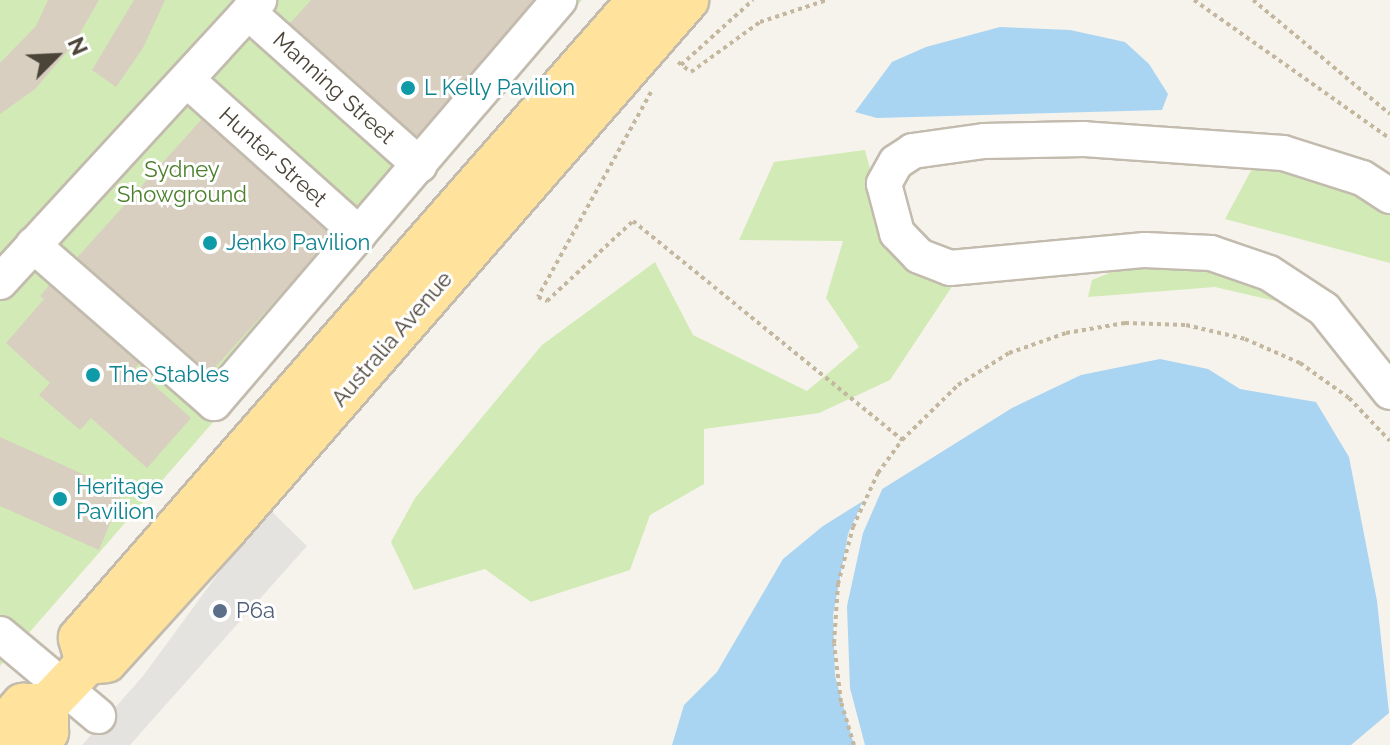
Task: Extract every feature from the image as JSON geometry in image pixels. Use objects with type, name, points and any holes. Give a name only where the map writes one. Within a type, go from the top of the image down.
[{"type":"main road","name":"Australia Avenue","points":[[0,731],[23,705],[65,686],[106,661],[224,531],[640,24],[687,0]]},
{"type":"main road","points":[[35,745],[47,732],[65,686]]},
{"type":"street","points":[[33,245],[214,403],[559,0]]},
{"type":"street","points":[[0,282],[254,6]]},
{"type":"street","name":"Manning Street","points":[[254,6],[420,165]]},
{"type":"street","name":"Hunter Street","points":[[187,80],[359,234]]},
{"type":"street","points":[[1390,196],[1362,178],[1283,153],[1084,139],[984,141],[913,151],[896,162],[884,184],[897,233],[919,256],[950,268],[1145,250],[1211,253],[1269,273],[1324,309],[1390,392]]},
{"type":"street","points":[[0,634],[98,716]]},
{"type":"path","points":[[640,24],[753,0]]},
{"type":"path","points":[[640,24],[691,72],[760,22],[827,0]]},
{"type":"path","points":[[1194,0],[1390,139]]},
{"type":"path","points":[[1253,0],[1390,114]]},
{"type":"path","points":[[654,86],[637,126],[538,297],[547,301],[633,221],[830,378],[902,440]]},
{"type":"path","points":[[854,745],[841,702],[834,643],[838,584],[853,527],[878,473],[902,440],[958,385],[1009,353],[1066,333],[1125,323],[1186,325],[1245,339],[1300,363],[1349,398],[1390,441]]},
{"type":"green space","name":"Sydney Showground","points":[[0,0],[582,0],[0,666]]},
{"type":"green space","points":[[865,150],[891,246],[957,279],[890,380],[819,413],[704,429],[704,484],[650,515],[630,570],[531,602],[485,569],[414,590],[391,542],[415,498],[542,345],[655,262],[693,335],[807,391],[859,347],[826,298],[843,241],[739,240],[774,162]]},
{"type":"green space","points":[[1254,165],[1318,171],[1390,204],[1390,263],[1225,219]]},
{"type":"green space","points":[[1144,259],[1236,271],[1293,305],[1215,287],[1088,297],[1092,280]]},
{"type":"shaded area","name":"P6a","points":[[267,507],[307,546],[130,745],[82,745],[143,676]]},
{"type":"water","points":[[1000,27],[1070,30],[1125,42],[1149,64],[1168,94],[1162,110],[877,118],[855,112],[892,62],[926,47]]},
{"type":"water","points":[[1160,359],[1208,369],[1240,389],[1316,402],[1349,457],[1377,601],[1389,713],[1351,745],[672,745],[684,705],[717,672],[783,559],[823,526],[1012,408],[1081,375]]},
{"type":"pier","points":[[884,485],[863,533],[847,606],[850,688],[865,745],[854,745],[835,676],[833,615],[848,534],[865,496]]},
{"type":"building","points":[[48,0],[99,0],[73,45],[35,89],[0,114],[0,63],[36,26]]},
{"type":"building","points":[[134,0],[165,0],[143,48],[116,87],[92,70]]},
{"type":"building","name":"L Kelly Pavilion","points":[[311,0],[538,0],[415,146],[284,30]]},
{"type":"building","name":"Jenko Pavilion","points":[[210,110],[341,228],[206,378],[75,260]]},
{"type":"building","name":"The Stables","points":[[52,282],[146,356],[135,368],[191,418],[147,468],[91,418],[80,430],[39,395],[50,383],[6,343],[44,299],[40,296]]},
{"type":"building","name":"Heritage Pavilion","points":[[0,437],[123,492],[99,550],[0,506]]},
{"type":"place","name":"L Kelly Pavilion","points":[[408,88]]},
{"type":"place","name":"Jenko Pavilion","points":[[210,243]]},
{"type":"place","name":"The Stables","points":[[93,375]]},
{"type":"place","name":"Heritage Pavilion","points":[[60,499]]},
{"type":"place","name":"P6a","points":[[220,611]]}]
